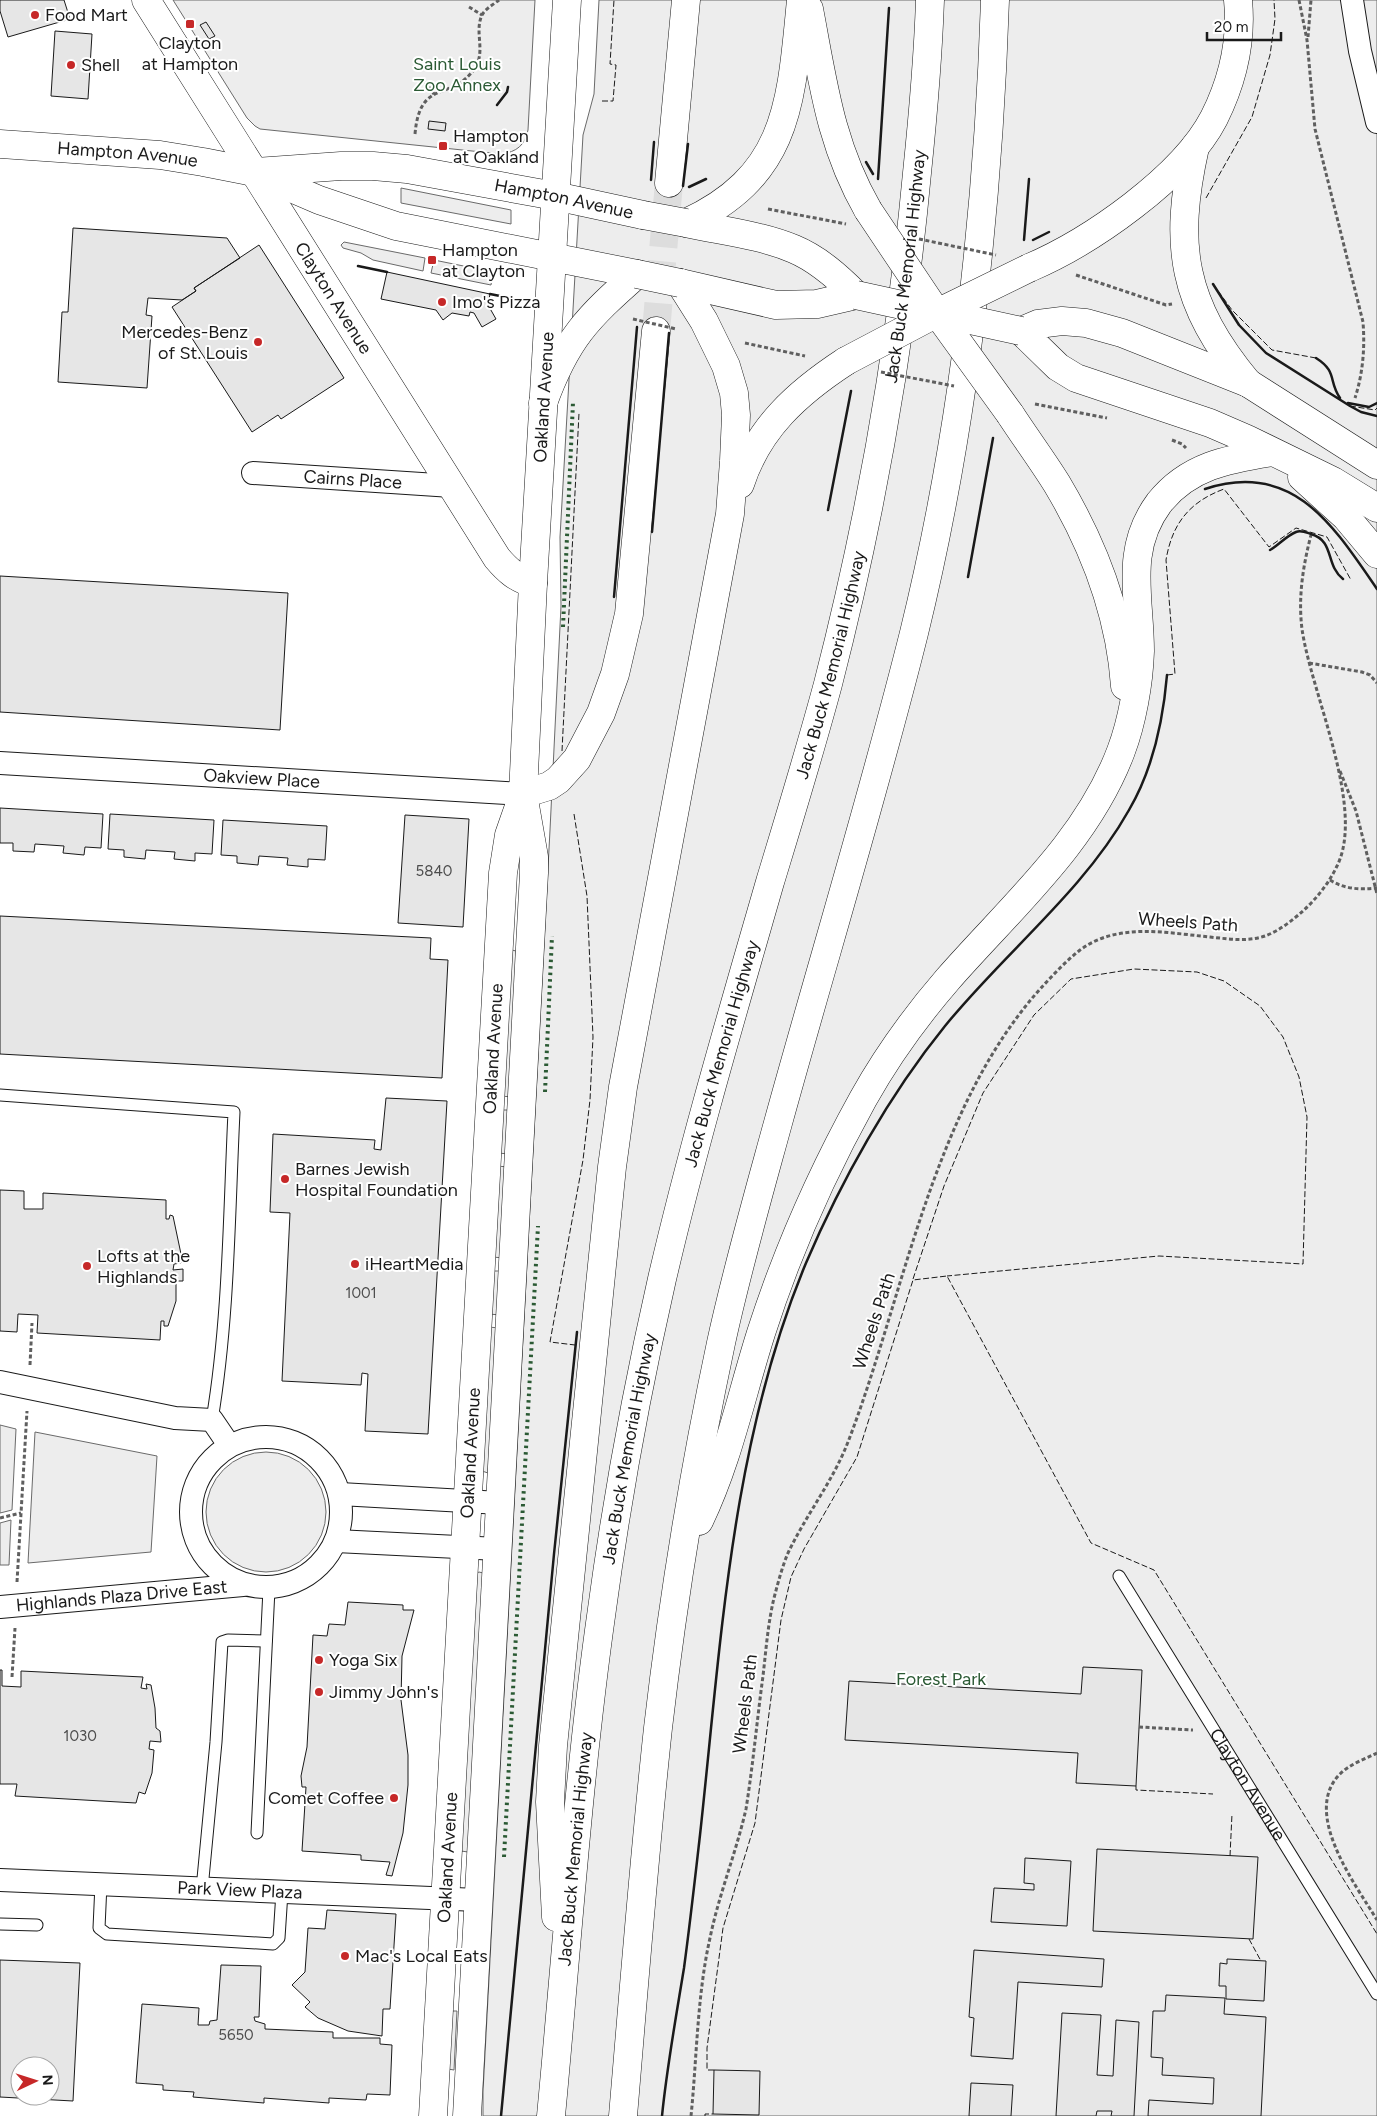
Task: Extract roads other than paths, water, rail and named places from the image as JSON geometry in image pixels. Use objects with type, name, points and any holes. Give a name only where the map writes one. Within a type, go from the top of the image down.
[{"type":"main road","name":"Clayton Avenue","points":[[146,0],[452,486],[506,568],[516,576],[533,583]]},
{"type":"main road","name":"Oakland Avenue","points":[[467,2116],[534,874],[533,849],[523,794],[533,583],[567,0]]},
{"type":"main road","points":[[670,184],[686,0]]},
{"type":"main road","points":[[686,223],[720,205],[741,189],[771,152],[781,130],[789,103],[801,0]]},
{"type":"main road","points":[[808,0],[828,107],[835,137],[855,188],[858,217],[937,313],[1022,409],[1098,565],[1111,602],[1124,675],[1128,722]]},
{"type":"main road","name":"Jack Buck Memorial Highway","points":[[551,2116],[591,1698],[601,1614],[628,1439],[664,1274],[704,1112],[827,686],[870,499],[900,324],[909,252],[924,102],[930,0]]},
{"type":"main road","points":[[623,2116],[637,1942],[658,1727],[682,1556],[722,1338],[763,1176],[894,709],[935,539],[965,372],[980,246],[991,102],[995,0]]},
{"type":"main road","points":[[730,514],[747,461],[764,432],[806,390],[846,361],[937,313],[1076,244],[1122,213],[1165,178],[1195,147],[1214,118],[1236,58],[1239,27],[1238,0]]},
{"type":"main road","name":"Hampton Avenue","points":[[0,144],[160,155],[254,172],[319,200],[388,224],[637,274],[776,305],[817,304],[856,295],[1021,331]]},
{"type":"main road","points":[[1195,147],[1188,179],[1183,218],[1184,250],[1188,276],[1206,321],[1227,357],[1248,383]]},
{"type":"main road","name":"Hampton Avenue","points":[[254,172],[315,167],[373,166],[407,169],[556,196],[759,239],[795,249],[820,263],[856,295]]},
{"type":"main road","points":[[543,403],[562,356],[575,335],[598,309],[637,274]]},
{"type":"main road","points":[[563,2000],[552,1866],[550,1802],[553,1746],[612,1167],[629,1058],[730,514],[736,415],[734,393],[726,366],[718,348],[680,283]]},
{"type":"main road","points":[[1377,465],[1248,383],[1122,333],[1086,323],[1062,322],[1038,324],[1021,331],[1052,362],[1076,378],[1210,423],[1248,439],[1333,482],[1377,508]]},
{"type":"main road","points":[[523,794],[549,786],[573,764],[588,739],[616,674],[629,614],[655,326]]},
{"type":"main road","points":[[1327,434],[1377,444]]},
{"type":"main road","points":[[682,1556],[720,1473],[763,1329],[804,1218],[864,1098],[892,1052],[921,1011],[1083,825],[1097,802],[1121,750],[1137,686],[1140,651],[1135,584],[1137,553],[1143,528],[1158,504],[1190,474],[1210,464],[1272,452],[1316,488],[1346,516],[1377,554]]},
{"type":"main road","name":"Oakland Avenue","points":[[433,2116],[503,873],[509,835],[523,794]]},
{"type":"street","points":[[1352,0],[1360,52],[1377,122]]},
{"type":"street","name":"Cairns Place","points":[[253,473],[452,486]]},
{"type":"street","name":"Oakview Place","points":[[0,763],[523,794]]},
{"type":"street","points":[[0,1382],[175,1418],[212,1420],[229,1445]]},
{"type":"street","points":[[260,1437],[288,1440],[314,1453],[330,1471],[340,1494],[340,1518],[336,1541],[321,1565],[296,1582],[269,1589],[243,1585],[215,1570],[200,1551],[192,1523],[192,1494],[205,1465],[229,1445],[260,1437]]},
{"type":"street","points":[[340,1494],[500,1503]]},
{"type":"street","points":[[336,1541],[498,1550]]},
{"type":"street","name":"Highlands Plaza Drive East","points":[[8,1606],[243,1585]]},
{"type":"street","name":"Park View Plaza","points":[[0,1880],[478,1900]]},
{"type":"lane","points":[[0,1095],[234,1112],[227,1263],[218,1383],[212,1420]]},
{"type":"lane","name":"Clayton Avenue","points":[[1119,1576],[1377,1994]]},
{"type":"lane","points":[[257,1833],[269,1589]]},
{"type":"lane","points":[[202,1889],[216,1742],[222,1642],[228,1640],[266,1641]]},
{"type":"lane","points":[[101,1884],[99,1928],[107,1934],[273,1944],[279,1938],[282,1892]]},
{"type":"lane","points":[[0,1924],[36,1925]]},
{"type":"tunnel","points":[[656,331],[669,183]]},
{"type":"place","name":"Food Mart","points":[[35,15]]},
{"type":"place","name":"Clayton at Hampton","points":[[190,24]]},
{"type":"place","name":"Shell","points":[[71,65]]},
{"type":"place","name":"Hampton at Oakland","points":[[443,146]]},
{"type":"place","name":"Hampton at Clayton","points":[[432,260]]},
{"type":"place","name":"Imo's Pizza","points":[[442,302]]},
{"type":"place","name":"Mercedes-Benz of St. Louis","points":[[258,342]]},
{"type":"place","name":"Barnes Jewish Hospital Foundation","points":[[285,1179]]},
{"type":"place","name":"iHeartMedia","points":[[355,1264]]},
{"type":"place","name":"Lofts at the Highlands","points":[[87,1266]]},
{"type":"place","name":"Yoga Six","points":[[319,1660]]},
{"type":"place","name":"Jimmy John's","points":[[319,1692]]},
{"type":"place","name":"Comet Coffee","points":[[394,1798]]},
{"type":"place","name":"Mac's Local Eats","points":[[345,1956]]},
{"type":"park label","name":"Saint Louis Zoo Annex","points":[[457,74]]},
{"type":"park label","name":"Forest Park","points":[[941,1679]]}]
